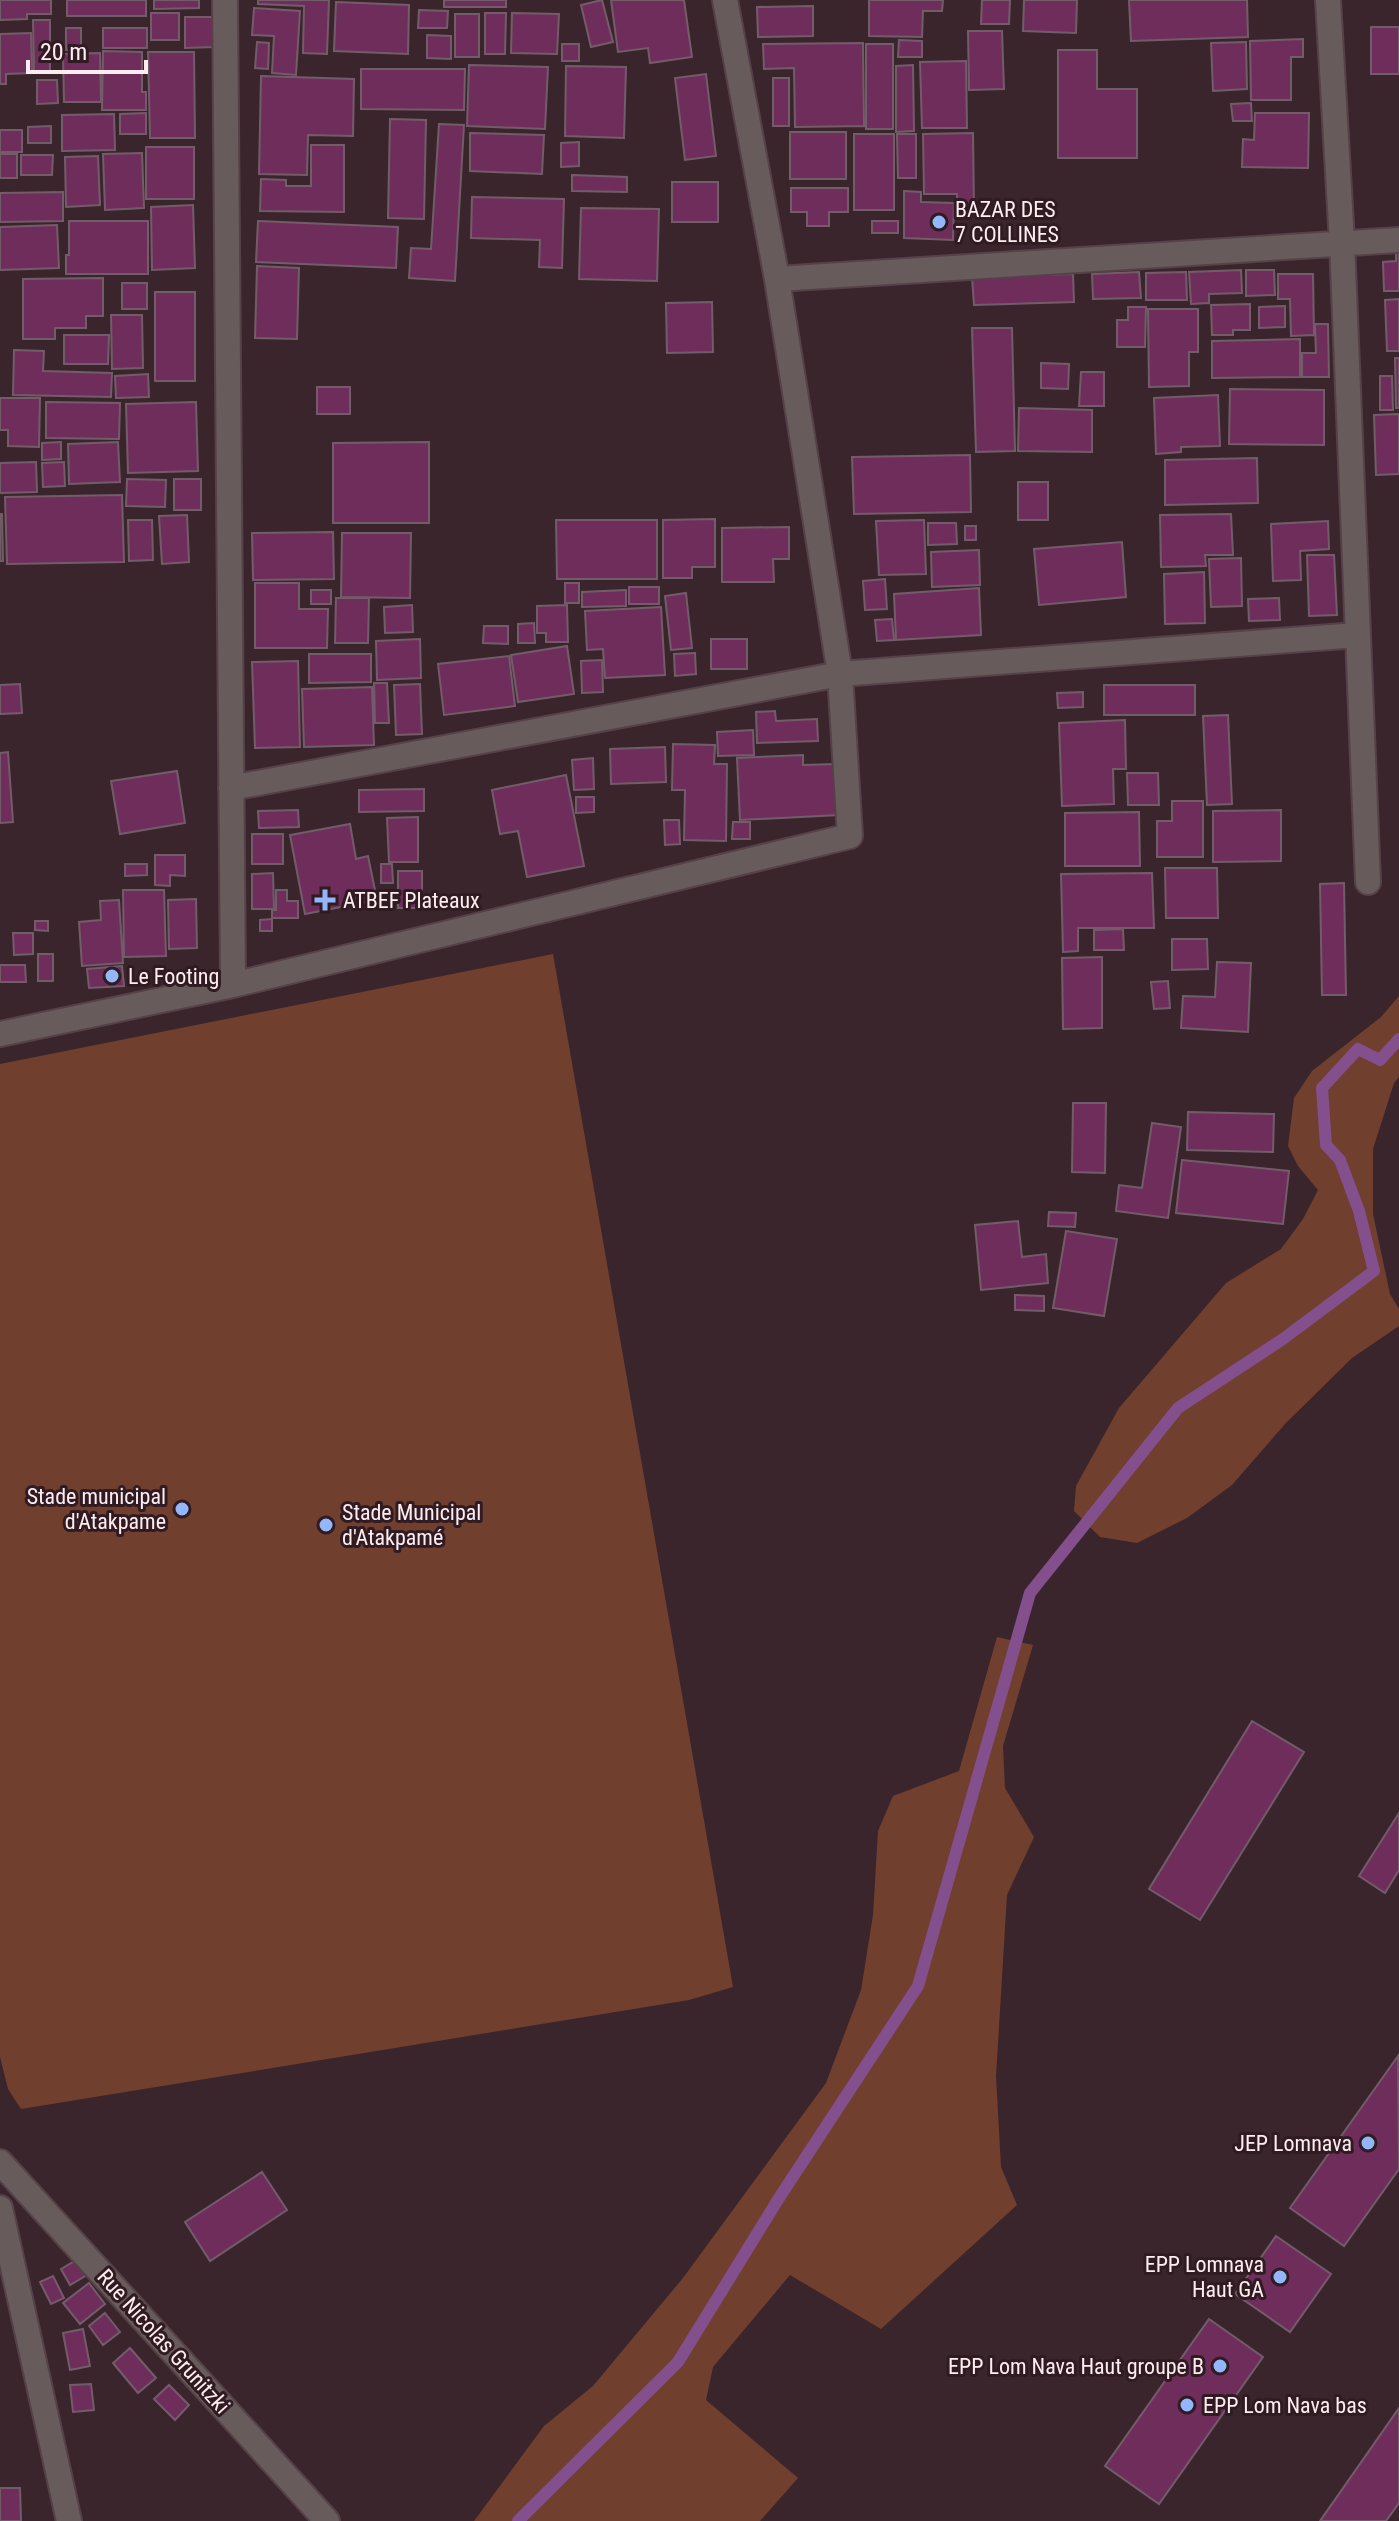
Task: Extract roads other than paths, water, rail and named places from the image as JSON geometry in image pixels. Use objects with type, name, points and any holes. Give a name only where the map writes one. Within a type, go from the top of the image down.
[{"type":"street","points":[[225,0],[233,985]]},
{"type":"street","points":[[0,1034],[233,985],[850,836],[840,674],[777,279],[725,0]]},
{"type":"street","points":[[1328,0],[1342,242],[1368,882]]},
{"type":"street","points":[[777,279],[1399,240]]},
{"type":"street","points":[[231,788],[840,674],[1357,635]]},
{"type":"street","name":"Rue Nicolas Grunitzki","points":[[0,2162],[327,2521]]},
{"type":"street","points":[[0,2208],[69,2521]]},
{"type":"waterway","points":[[518,2521],[678,2362],[779,2198],[918,1986],[1030,1593],[1178,1408],[1283,1339],[1374,1271],[1359,1211],[1340,1160],[1326,1145],[1322,1088],[1358,1049],[1380,1060],[1399,1039]]},
{"type":"place","name":"BAZAR DES 7 COLLINES","points":[[939,222]]},
{"type":"place","name":"ATBEF Plateaux","points":[[325,900]]},
{"type":"place","name":"Le Footing","points":[[112,976]]},
{"type":"place","name":"Stade municipal d'Atakpame","points":[[182,1509]]},
{"type":"place","name":"Stade Municipal d'Atakpamé","points":[[326,1525]]},
{"type":"place","name":"JEP Lomnava","points":[[1368,2143]]},
{"type":"place","name":"EPP Lomnava Haut GA","points":[[1280,2277]]},
{"type":"place","name":"EPP Lom Nava Haut groupe B","points":[[1220,2366]]},
{"type":"place","name":"EPP Lom Nava bas","points":[[1187,2405]]}]
